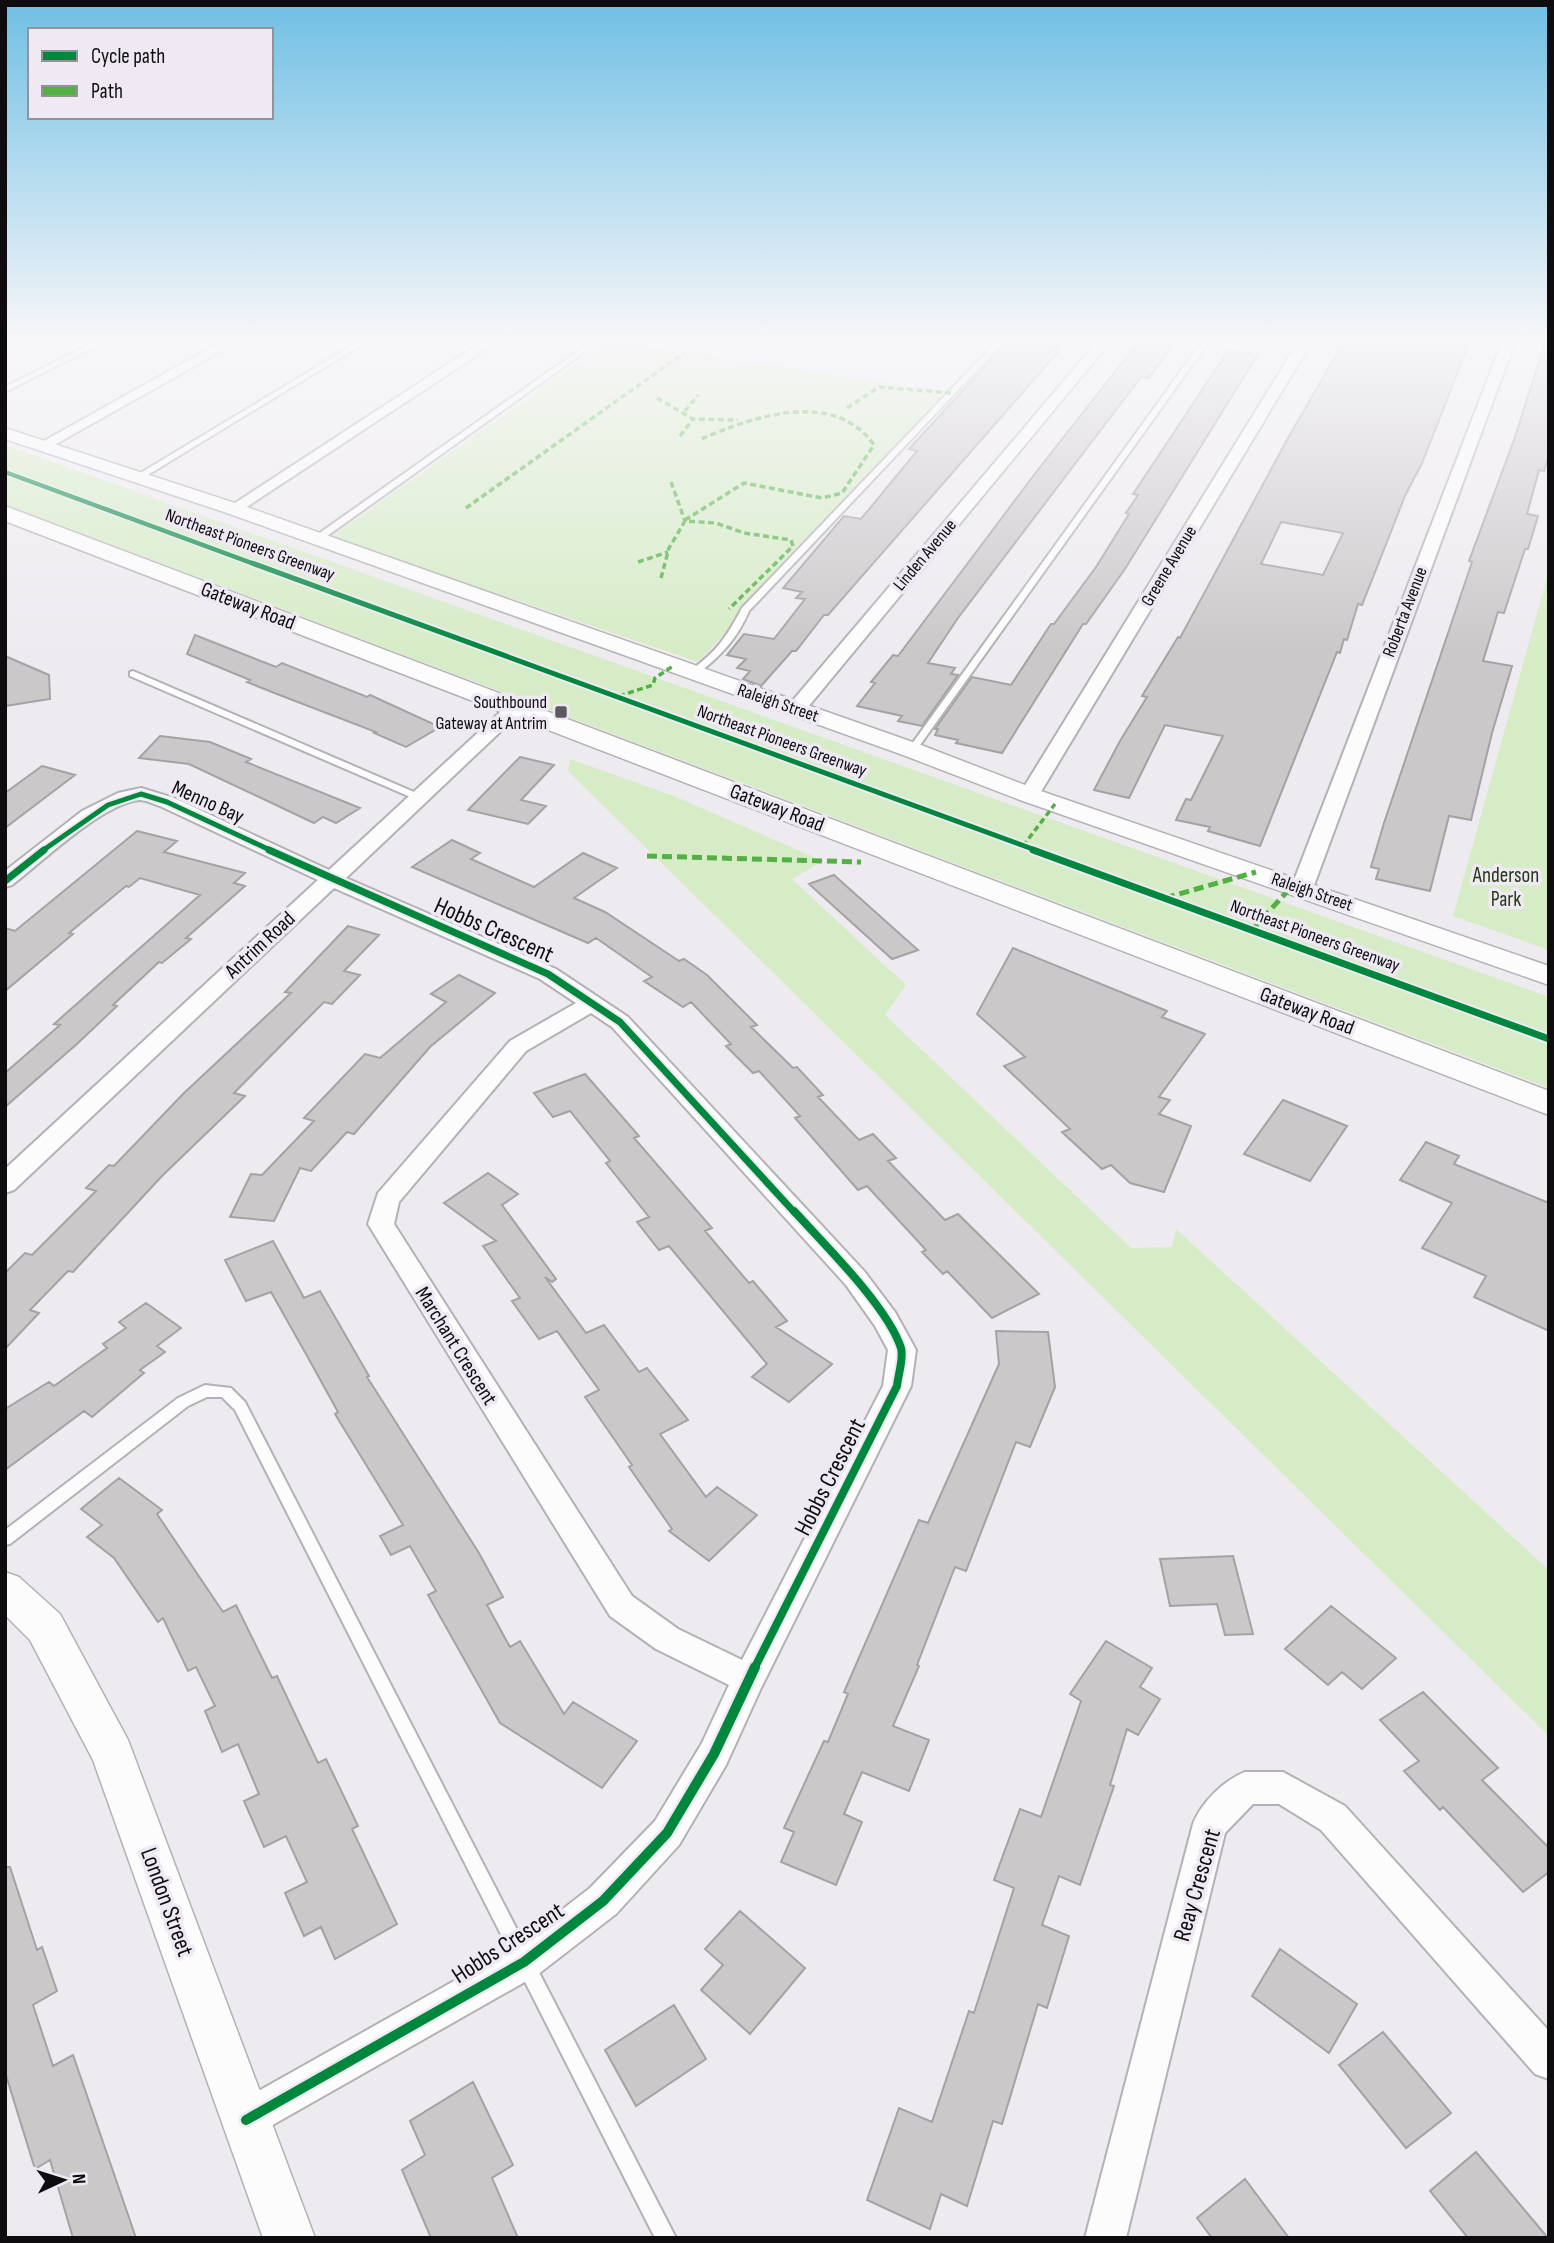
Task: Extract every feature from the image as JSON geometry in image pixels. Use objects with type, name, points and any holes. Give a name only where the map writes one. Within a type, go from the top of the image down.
[{"type":"main road","name":"Gateway Road","points":[[5,513],[1549,1104]]},
{"type":"street","name":"Raleigh Street","points":[[27,441],[234,509],[912,750],[1029,795],[1549,976]]},
{"type":"street","points":[[43,446],[53,441]]},
{"type":"street","points":[[234,509],[340,441]]},
{"type":"street","name":"Linden Avenue","points":[[796,709],[1022,441]]},
{"type":"street","name":"Greene Avenue","points":[[1029,795],[1246,441]]},
{"type":"street","name":"Roberta Avenue","points":[[1302,888],[1471,441]]},
{"type":"street","name":"Antrim Road","points":[[5,1184],[15,1162],[332,878],[515,708]]},
{"type":"street","name":"Menno Bay","points":[[5,881],[94,812],[116,800],[142,794],[167,802],[332,878]]},
{"type":"street","name":"Hobbs Crescent","points":[[246,2120],[524,1962],[603,1901],[667,1833],[714,1754],[897,1386],[902,1350],[885,1318],[855,1278],[620,1023],[548,974],[332,878]]},
{"type":"street","name":"Marchant Crescent","points":[[592,1003],[518,1046],[387,1199],[381,1224],[621,1606],[667,1639],[749,1679]]},
{"type":"street","name":"London Street","points":[[5,1589],[45,1627],[113,1754],[289,2238]]},
{"type":"street","name":"Reay Crescent","points":[[1105,2238],[1210,1824],[1245,1788],[1283,1788],[1333,1818],[1549,2060]]},
{"type":"lane","points":[[138,477],[199,441]]},
{"type":"lane","points":[[317,539],[457,441]]},
{"type":"lane","points":[[693,673],[716,656],[736,634],[745,610],[907,441]]},
{"type":"lane","points":[[912,750],[1135,441]]},
{"type":"lane","points":[[133,674],[418,797]]},
{"type":"lane","points":[[5,1539],[183,1402],[205,1391],[226,1392],[240,1406],[666,2238]]},
{"type":"green space","points":[[468,441],[905,441],[698,662],[331,537]]},
{"type":"green space","points":[[5,445],[1549,997],[1549,1088],[5,504]]},
{"type":"green space","name":"Anderson Park","points":[[1549,570],[1549,950],[1453,916]]},
{"type":"green space","points":[[570,759],[674,796],[823,861],[792,879],[906,985],[885,1015],[1131,1248],[1172,1247],[1176,1229],[1549,1570],[1549,1736],[568,771]]},
{"type":"building","points":[[917,441],[981,441],[828,615],[824,615],[796,651],[792,651],[761,686],[743,679],[750,671],[737,668],[746,659],[727,655],[744,634],[774,639],[805,599],[796,598],[802,592],[783,588],[844,516],[861,519],[917,451],[909,449]]},
{"type":"building","points":[[1061,441],[1093,441],[958,618],[928,663],[955,668],[951,674],[958,675],[922,726],[898,721],[902,716],[857,706],[875,683],[871,682],[893,655],[898,656]]},
{"type":"building","points":[[1168,441],[1204,441],[1125,569],[1086,624],[1083,624],[1002,753],[956,743],[958,740],[935,735],[938,729],[935,729],[972,677],[1011,685],[1051,624],[1054,624],[1096,567],[1129,514],[1126,513],[1138,495],[1133,494]]},
{"type":"building","points":[[1287,441],[1431,441],[1405,496],[1362,605],[1358,604],[1347,640],[1344,639],[1340,653],[1337,652],[1260,846],[1208,831],[1210,827],[1176,820],[1186,799],[1191,800],[1223,736],[1165,725],[1129,798],[1094,790],[1147,697],[1142,696],[1178,637],[1180,638]],"holes":[[[1281,522],[1343,533],[1323,575],[1261,564]]]},
{"type":"building","points":[[1514,441],[1549,441],[1549,454],[1544,471],[1539,470],[1527,514],[1538,516],[1504,613],[1498,612],[1483,661],[1512,666],[1471,820],[1449,816],[1430,891],[1376,879],[1379,869],[1371,867],[1472,562],[1469,561]]},
{"type":"building","points":[[195,635],[276,667],[282,663],[367,697],[370,695],[440,727],[406,747],[374,733],[376,732],[247,682],[250,680],[187,654]]},
{"type":"building","points":[[5,656],[49,675],[50,699],[5,706]]},
{"type":"building","points":[[160,736],[210,742],[251,759],[246,762],[360,808],[336,823],[323,817],[314,823],[189,764],[139,758]]},
{"type":"building","points":[[520,757],[554,765],[521,800],[546,806],[528,824],[468,810]]},
{"type":"building","points":[[42,766],[75,775],[5,828],[5,793]]},
{"type":"building","points":[[137,831],[177,841],[164,852],[245,873],[234,883],[245,886],[186,938],[191,939],[162,963],[159,962],[113,1005],[117,1006],[78,1043],[5,1107],[5,1073],[60,1025],[54,1024],[200,895],[140,878],[129,887],[126,886],[69,933],[73,934],[5,991],[5,928],[15,931]]},
{"type":"building","points":[[452,840],[480,853],[471,859],[534,887],[583,853],[617,868],[574,898],[605,912],[679,961],[684,959],[707,975],[757,1025],[751,1027],[793,1068],[797,1067],[823,1095],[818,1097],[859,1140],[873,1134],[896,1158],[888,1161],[945,1220],[958,1214],[1039,1294],[992,1318],[947,1271],[943,1274],[922,1252],[926,1250],[867,1186],[858,1190],[795,1118],[800,1116],[759,1071],[753,1073],[726,1046],[731,1044],[691,1002],[683,1007],[644,981],[652,977],[596,938],[588,943],[412,867]]},
{"type":"building","points":[[834,875],[918,950],[892,959],[809,884]]},
{"type":"building","points":[[348,926],[379,935],[344,971],[360,975],[332,1004],[324,1002],[234,1093],[245,1096],[162,1176],[73,1272],[68,1271],[30,1310],[39,1313],[5,1349],[5,1273],[25,1253],[32,1255],[96,1191],[86,1188],[109,1165],[114,1166],[183,1094],[291,993],[285,992]]},
{"type":"building","points":[[1013,948],[1167,1011],[1162,1017],[1205,1034],[1159,1097],[1170,1100],[1159,1114],[1191,1126],[1164,1192],[1130,1183],[1111,1165],[1102,1169],[1062,1132],[1070,1129],[1004,1066],[1025,1057],[977,1014]]},
{"type":"building","points":[[459,975],[495,993],[430,1047],[354,1134],[347,1132],[311,1171],[300,1168],[274,1221],[230,1217],[251,1174],[262,1175],[314,1121],[304,1118],[365,1054],[380,1058],[446,1002],[431,994]]},
{"type":"building","points":[[585,1074],[639,1136],[634,1138],[712,1228],[705,1231],[749,1283],[753,1281],[787,1321],[776,1327],[832,1364],[789,1402],[752,1377],[767,1364],[669,1246],[659,1250],[637,1222],[649,1217],[606,1163],[610,1161],[570,1111],[553,1117],[534,1093]]},
{"type":"building","points":[[1283,1100],[1347,1126],[1310,1181],[1244,1154]]},
{"type":"building","points":[[1426,1142],[1459,1156],[1454,1164],[1549,1203],[1549,1331],[1474,1297],[1486,1276],[1422,1248],[1452,1203],[1400,1180]]},
{"type":"building","points":[[488,1173],[518,1194],[502,1205],[556,1279],[552,1282],[545,1277],[586,1333],[604,1325],[639,1372],[647,1368],[688,1420],[660,1434],[706,1497],[717,1487],[757,1515],[709,1561],[669,1531],[672,1529],[629,1467],[632,1465],[585,1397],[599,1390],[557,1331],[539,1339],[512,1301],[520,1298],[483,1246],[496,1241],[444,1203]]},
{"type":"building","points":[[273,1241],[304,1298],[320,1291],[369,1376],[367,1377],[479,1553],[503,1597],[487,1605],[510,1647],[520,1641],[564,1714],[573,1702],[637,1741],[602,1788],[500,1723],[428,1595],[436,1591],[410,1546],[391,1555],[380,1536],[403,1525],[335,1414],[338,1412],[271,1292],[246,1301],[225,1260]]},
{"type":"building","points":[[146,1303],[181,1328],[157,1346],[165,1352],[140,1370],[144,1373],[92,1417],[84,1411],[5,1470],[5,1409],[49,1382],[54,1386],[107,1348],[103,1344],[126,1328],[119,1322]]},
{"type":"building","points":[[996,1331],[1048,1332],[1055,1387],[1030,1447],[1016,1442],[966,1571],[955,1567],[917,1665],[919,1666],[893,1726],[929,1740],[909,1791],[862,1772],[844,1814],[862,1822],[836,1885],[781,1862],[794,1832],[784,1828],[824,1741],[828,1742],[848,1694],[844,1692],[919,1520],[928,1523],[999,1364]]},
{"type":"building","points":[[119,1478],[162,1510],[157,1514],[223,1612],[236,1605],[272,1678],[277,1676],[318,1763],[326,1759],[358,1826],[352,1829],[397,1924],[335,1959],[321,1927],[304,1936],[285,1893],[307,1882],[286,1836],[264,1847],[244,1801],[259,1794],[238,1744],[222,1752],[205,1711],[215,1706],[196,1667],[188,1671],[163,1618],[158,1622],[114,1558],[87,1537],[102,1525],[81,1509]]},
{"type":"building","points":[[1233,1556],[1253,1634],[1225,1635],[1217,1604],[1170,1606],[1160,1559]]},
{"type":"building","points":[[1331,1606],[1396,1658],[1362,1689],[1342,1672],[1328,1685],[1285,1649]]},
{"type":"building","points":[[1106,1641],[1152,1668],[1140,1687],[1160,1699],[1138,1735],[1127,1729],[1110,1785],[1114,1786],[1080,1885],[1059,1876],[1042,1925],[1069,1936],[1047,2008],[1038,2004],[1002,2124],[993,2121],[967,2206],[941,2194],[930,2229],[867,2200],[899,2108],[932,2122],[969,2011],[974,2013],[1014,1888],[994,1880],[1020,1809],[1041,1817],[1081,1701],[1070,1694]]},
{"type":"building","points":[[1423,1692],[1498,1768],[1482,1780],[1549,1848],[1549,1872],[1523,1892],[1443,1807],[1440,1810],[1404,1771],[1419,1761],[1380,1720]]},
{"type":"building","points":[[5,1867],[10,1867],[37,1950],[42,1947],[57,1991],[33,2005],[53,2066],[73,2055],[136,2238],[73,2238],[50,2160],[35,2169],[5,2072]]},
{"type":"building","points":[[740,1911],[805,1968],[750,2034],[701,1990],[723,1965],[705,1949]]},
{"type":"building","points":[[1280,1949],[1357,2004],[1329,2053],[1252,1996]]},
{"type":"building","points":[[674,2005],[706,2059],[636,2106],[605,2050]]},
{"type":"building","points":[[1383,2032],[1451,2113],[1406,2148],[1339,2065]]},
{"type":"building","points":[[473,2082],[513,2165],[492,2178],[518,2238],[431,2238],[402,2170],[425,2155],[410,2121]]},
{"type":"building","points":[[1476,2152],[1548,2238],[1468,2238],[1430,2191]]},
{"type":"building","points":[[1245,2179],[1289,2238],[1212,2238],[1197,2218]]},
{"type":"marked path","points":[[466,508],[561,441]]},
{"type":"marked path","points":[[685,520],[744,483],[822,498],[842,493],[874,445],[871,441]]},
{"type":"marked path","points":[[671,482],[685,521]]},
{"type":"marked path","points":[[661,578],[669,548],[685,521],[716,523],[744,533],[791,540],[793,546],[729,609]]},
{"type":"marked path","points":[[638,562],[668,552]]},
{"type":"marked path","points":[[619,696],[653,685],[655,678],[673,666]]},
{"type":"marked path","points":[[1023,846],[1055,804]]},
{"type":"marked path","points":[[647,856],[861,862]]},
{"type":"marked path","points":[[1165,898],[1256,872]]},
{"type":"marked path","points":[[1252,930],[1293,885]]},
{"type":"cycle path","name":"Northeast Pioneers Greenway","points":[[5,472],[1549,1039]]},
{"type":"cycle path","points":[[5,881],[89,816],[125,797],[144,794],[548,974],[620,1022],[855,1278],[885,1319],[902,1350],[897,1386],[714,1754],[667,1833],[603,1901],[524,1962],[246,2120]]},
{"type":"place","name":"Southbound Gateway at Antrim","points":[[561,712]]}]
